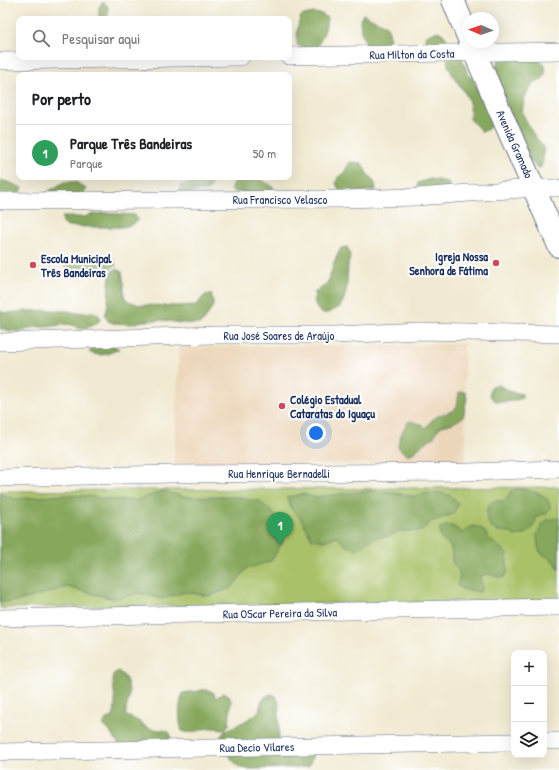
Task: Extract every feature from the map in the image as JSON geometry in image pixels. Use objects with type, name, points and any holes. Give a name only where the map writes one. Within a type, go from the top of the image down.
[{"type":"street","name":"Avenida Gramado","points":[[453,0],[463,23]]},
{"type":"street","name":"Rua Milton da Costa","points":[[292,56],[463,45]]},
{"type":"street","name":"Rua Milton da Costa","points":[[499,46],[559,51]]},
{"type":"street","name":"Avenida Gramado","points":[[474,48],[559,246]]},
{"type":"street","points":[[0,61],[60,60]]},
{"type":"street","name":"Rua Francisco Velasco","points":[[0,201],[342,199],[417,197],[534,188],[559,188]]},
{"type":"street","name":"Rua José Soares de Araújo","points":[[0,342],[213,335],[334,335],[420,332],[559,334]]},
{"type":"street","name":"Rua Henrique Bernadelli","points":[[0,478],[172,474],[460,472],[559,469]]},
{"type":"street","name":"Rua OScar Pereira da Silva","points":[[0,618],[559,607]]},
{"type":"street","points":[[547,741],[559,741]]},
{"type":"street","name":"Rua Decio Vilares","points":[[0,752],[511,742]]},
{"type":"shaded area","points":[[464,344],[466,462],[174,466],[179,347]]},
{"type":"green space","points":[[103,2],[108,6],[108,16],[99,16],[99,7]]},
{"type":"green space","points":[[314,13],[322,14],[327,18],[326,26],[320,42],[315,49],[302,48],[297,45],[301,16]]},
{"type":"green space","points":[[363,14],[387,26],[390,36],[387,49],[368,49],[361,31],[360,20]]},
{"type":"green space","points":[[438,31],[447,39],[438,47],[426,48],[424,42],[426,36]]},
{"type":"green space","points":[[461,56],[468,74],[482,95],[495,120],[488,129],[482,132],[470,119],[470,107],[467,97],[450,71],[448,65],[447,58]]},
{"type":"green space","points":[[500,57],[534,60],[542,62],[545,65],[543,77],[531,86],[527,93],[523,110],[523,114],[534,135],[543,147],[543,161],[540,168],[529,160],[494,73]]},
{"type":"green space","points":[[350,162],[362,163],[367,174],[372,178],[376,190],[341,194],[336,183],[338,177],[343,174]]},
{"type":"green space","points":[[430,179],[449,182],[448,188],[417,190],[418,183]]},
{"type":"green space","points":[[0,180],[22,188],[18,199],[0,201]]},
{"type":"green space","points":[[195,180],[206,181],[212,186],[206,191],[184,195],[179,191],[181,185]]},
{"type":"green space","points":[[236,180],[261,180],[272,186],[274,189],[270,193],[233,192],[231,189]]},
{"type":"green space","points":[[64,182],[76,182],[86,189],[79,199],[43,195]]},
{"type":"green space","points":[[103,213],[135,215],[138,220],[133,224],[121,227],[88,227],[69,226],[63,224],[62,217],[84,217]]},
{"type":"green space","points":[[347,247],[350,254],[346,291],[343,301],[338,308],[329,313],[321,312],[316,306],[314,297],[315,292],[326,285],[341,248]]},
{"type":"green space","points":[[101,256],[113,259],[116,265],[111,268],[104,269],[72,269],[66,268],[63,265],[62,259]]},
{"type":"green space","points":[[117,269],[122,272],[124,296],[128,301],[140,305],[196,305],[205,295],[211,294],[213,306],[204,321],[199,324],[162,320],[143,321],[131,324],[113,323],[108,321],[105,315],[108,304],[110,276],[112,271]]},
{"type":"green space","points":[[0,310],[8,313],[50,310],[69,311],[75,313],[93,312],[98,314],[101,319],[96,324],[84,329],[67,324],[35,327],[23,331],[10,331],[0,329]]},
{"type":"green space","points":[[113,345],[119,349],[98,355],[90,353],[90,346]]},
{"type":"green space","points":[[497,385],[512,392],[522,394],[522,398],[506,402],[494,400],[490,396],[490,390],[491,387]]},
{"type":"green space","points":[[459,392],[465,392],[467,398],[463,417],[453,423],[441,426],[434,437],[424,443],[415,452],[408,455],[398,447],[399,440],[409,421],[418,423],[426,428],[432,420],[452,411],[457,406]]},
{"type":"green space","points":[[559,487],[559,600],[0,608],[0,491]]},
{"type":"green space","points":[[515,489],[531,491],[542,495],[547,499],[550,508],[547,514],[541,514],[536,518],[532,529],[526,533],[515,536],[510,532],[497,531],[494,529],[487,519],[487,511],[492,502],[502,501],[508,498],[510,492]]},
{"type":"green space","points":[[375,490],[413,496],[437,492],[449,495],[459,503],[453,514],[430,522],[422,531],[398,531],[388,537],[376,537],[356,550],[345,545],[336,536],[325,541],[312,539],[300,517],[291,509],[287,497],[302,494],[314,497]]},
{"type":"green space","points":[[163,491],[186,497],[236,497],[260,501],[277,517],[283,541],[271,561],[246,569],[232,588],[209,596],[185,592],[162,599],[139,593],[114,599],[67,587],[19,601],[0,603],[0,494],[15,499],[64,495],[89,496],[114,500],[138,500]]},
{"type":"green space","points":[[559,518],[559,570],[555,562],[540,552],[537,535],[542,525],[547,520]]},
{"type":"green space","points":[[452,526],[463,533],[473,526],[480,528],[485,532],[488,538],[507,554],[507,573],[503,578],[486,574],[480,576],[483,587],[480,592],[462,589],[457,586],[459,572],[452,562],[452,551],[447,543],[440,537],[440,528]]},
{"type":"green space","points":[[118,671],[125,678],[129,690],[126,716],[137,720],[148,728],[165,730],[169,732],[171,739],[169,745],[120,746],[112,734],[103,725],[106,719],[113,717],[115,702],[113,674]]},
{"type":"green space","points":[[201,690],[213,692],[216,698],[223,693],[229,695],[231,701],[229,725],[225,729],[210,728],[193,732],[182,731],[180,712],[183,693]]},
{"type":"green space","points":[[271,694],[276,696],[279,703],[279,740],[313,751],[309,766],[299,768],[241,768],[232,760],[219,742],[225,731],[249,719],[259,711],[261,703],[265,697]]},
{"type":"place","name":"Igreja Nossa Senhora de Fátima","points":[[496,263]]},
{"type":"place","name":"Escola Municipal Três Bandeiras","points":[[33,265]]},
{"type":"place","name":"Colégio Estadual Cataratas do Iguaçu","points":[[282,406]]},
{"type":"place","name":"Parque Três Bandeiras","points":[[280,545]]}]
